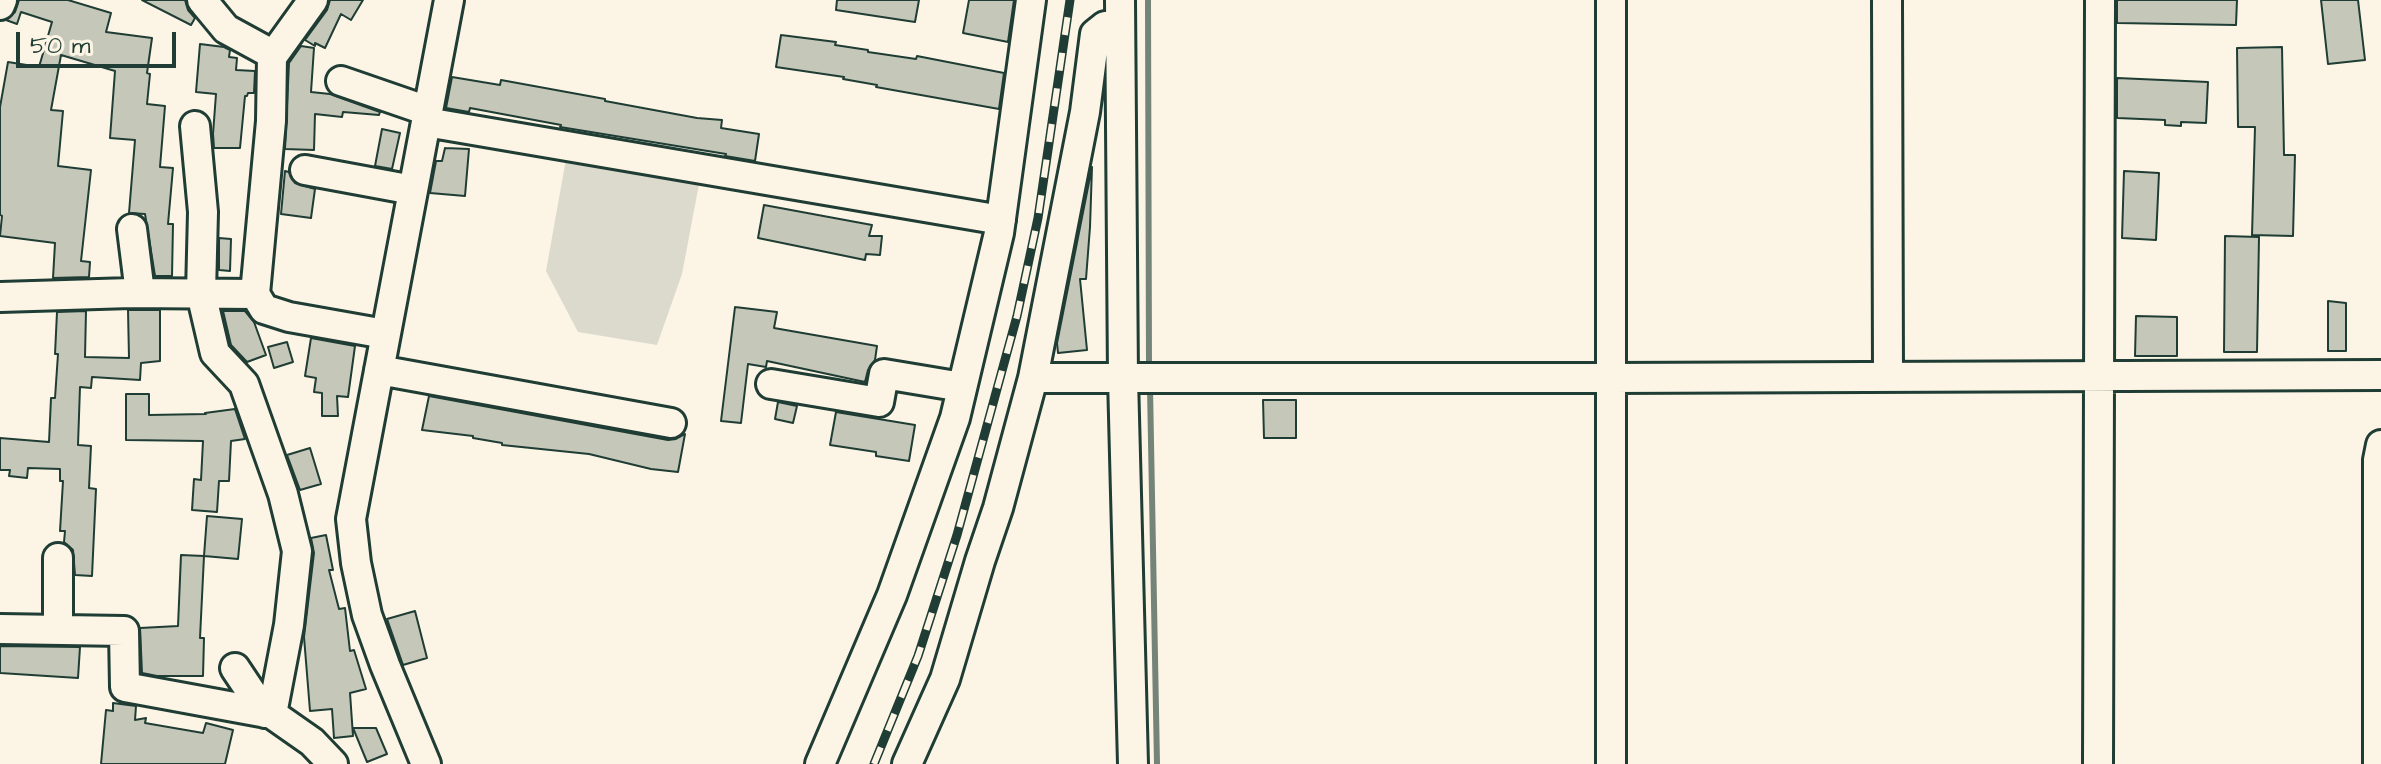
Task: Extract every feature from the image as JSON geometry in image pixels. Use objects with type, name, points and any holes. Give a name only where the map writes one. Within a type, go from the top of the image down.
[{"type":"street","points":[[202,0],[226,29],[272,57]]},
{"type":"street","points":[[313,0],[272,57],[271,121],[255,294],[264,309],[289,317],[385,334]]},
{"type":"street","points":[[426,764],[367,615],[351,519],[449,0]]},
{"type":"street","points":[[820,764],[892,595],[955,418],[1001,220],[1031,0]]},
{"type":"street","points":[[1611,0],[1611,764]]},
{"type":"street","points":[[1887,0],[1888,376]]},
{"type":"street","points":[[2098,764],[2100,0]]},
{"type":"street","points":[[907,764],[945,679],[998,508],[1033,378],[1085,112],[1095,34],[1120,12]]},
{"type":"street","points":[[1120,12],[1139,378],[1133,764]]},
{"type":"street","points":[[341,81],[427,117],[1001,220]]},
{"type":"street","points":[[195,126],[203,212],[201,293],[215,353],[244,384],[283,494],[297,551],[289,625],[268,713]]},
{"type":"street","points":[[305,170],[413,190]]},
{"type":"street","points":[[132,229],[140,293]]},
{"type":"street","points":[[0,297],[255,294]]},
{"type":"street","points":[[379,370],[671,423]]},
{"type":"street","points":[[771,384],[879,402],[884,374],[962,387]]},
{"type":"street","points":[[1033,378],[2381,375]]},
{"type":"street","points":[[2378,764],[2378,460],[2381,445]]},
{"type":"street","points":[[58,558],[58,629]]},
{"type":"street","points":[[0,629],[124,631],[125,687],[268,713]]},
{"type":"street","points":[[235,668],[268,713],[312,742],[333,764]]},
{"type":"shaded area","points":[[566,159],[699,184],[682,274],[657,345],[578,332],[546,271]]},
{"type":"building","points":[[19,0],[68,0],[111,13],[106,32],[152,38],[147,104],[165,106],[160,167],[173,168],[168,224],[173,224],[172,276],[155,276],[145,214],[129,213],[135,140],[110,138],[115,71],[61,55],[51,110],[63,111],[58,166],[91,170],[81,261],[90,262],[89,277],[53,278],[55,243],[0,236],[0,107],[8,62],[39,67],[52,22],[21,12],[17,24],[6,20],[15,12]]},
{"type":"building","points":[[142,0],[185,0],[195,18],[191,25]]},
{"type":"building","points":[[330,0],[363,0],[351,20],[341,14],[325,48],[315,43],[315,46],[305,40],[327,10]]},
{"type":"building","points":[[837,0],[919,0],[915,22],[836,10]]},
{"type":"building","points":[[969,0],[1014,0],[1008,42],[963,33]]},
{"type":"building","points":[[2117,0],[2237,0],[2236,25],[2117,23]]},
{"type":"building","points":[[2321,0],[2358,0],[2365,60],[2328,64]]},
{"type":"building","points":[[781,35],[1004,73],[999,109],[876,87],[844,77],[776,67]]},
{"type":"building","points":[[200,44],[224,47],[230,50],[229,57],[237,58],[236,70],[255,71],[254,93],[245,96],[240,148],[214,148],[216,94],[196,92]]},
{"type":"building","points":[[301,46],[314,48],[311,92],[330,94],[380,112],[379,115],[343,112],[342,117],[315,114],[314,150],[285,149],[289,63]]},
{"type":"building","points":[[2282,47],[2284,155],[2295,155],[2293,236],[2252,235],[2255,127],[2238,127],[2237,48]]},
{"type":"building","points":[[452,77],[500,85],[501,80],[697,118],[722,120],[721,128],[759,134],[755,161],[470,108],[469,112],[446,108]]},
{"type":"building","points":[[2117,78],[2208,82],[2206,123],[2181,122],[2181,126],[2165,125],[2165,120],[2117,118]]},
{"type":"building","points":[[382,129],[400,133],[392,169],[375,166]]},
{"type":"building","points":[[445,148],[469,149],[465,196],[430,193],[436,161],[442,161]]},
{"type":"building","points":[[1092,167],[1086,279],[1080,279],[1087,350],[1058,353],[1057,343]]},
{"type":"building","points":[[285,171],[289,172],[295,183],[315,189],[311,218],[281,214]]},
{"type":"building","points":[[2124,171],[2159,173],[2156,240],[2122,238]]},
{"type":"building","points":[[764,205],[872,225],[869,236],[882,236],[880,255],[866,254],[865,260],[758,238]]},
{"type":"building","points":[[2225,236],[2259,237],[2257,352],[2224,352]]},
{"type":"building","points":[[219,238],[231,239],[230,271],[219,270]]},
{"type":"building","points":[[2328,301],[2346,303],[2346,351],[2328,351]]},
{"type":"building","points":[[735,307],[777,312],[774,328],[877,346],[875,360],[865,382],[767,361],[766,367],[748,364],[741,423],[721,421]]},
{"type":"building","points":[[128,310],[160,310],[160,361],[141,363],[140,380],[92,377],[91,388],[80,387],[78,445],[91,446],[89,488],[96,489],[92,576],[75,575],[73,550],[64,542],[65,531],[60,531],[63,481],[60,481],[60,469],[28,468],[27,478],[9,476],[10,470],[0,470],[0,438],[49,442],[51,398],[55,398],[58,354],[55,354],[57,312],[86,311],[85,357],[129,358]]},
{"type":"building","points":[[223,311],[245,311],[254,322],[266,355],[247,362],[231,345]]},
{"type":"building","points":[[2136,316],[2177,317],[2177,356],[2135,356]]},
{"type":"building","points":[[311,338],[355,346],[348,397],[337,396],[338,416],[322,416],[322,393],[314,392],[316,378],[305,376]]},
{"type":"building","points":[[287,342],[293,362],[274,368],[268,347]]},
{"type":"building","points":[[126,394],[149,394],[149,415],[206,414],[235,409],[245,439],[231,441],[229,481],[219,481],[217,512],[192,510],[194,479],[201,480],[203,441],[126,440]]},
{"type":"building","points":[[429,396],[668,440],[685,434],[678,472],[651,469],[589,454],[502,445],[473,436],[422,430]]},
{"type":"building","points":[[1263,400],[1296,400],[1296,438],[1264,438]]},
{"type":"building","points":[[778,402],[797,406],[793,423],[775,419]]},
{"type":"building","points":[[836,412],[915,425],[909,461],[830,445]]},
{"type":"building","points":[[310,448],[321,484],[300,490],[287,455]]},
{"type":"building","points":[[207,516],[242,519],[238,559],[204,556]]},
{"type":"building","points":[[326,535],[333,570],[329,570],[339,609],[345,608],[350,651],[354,650],[366,689],[350,693],[353,736],[334,738],[332,709],[310,711],[304,637],[314,553],[311,538]]},
{"type":"building","points":[[181,555],[204,556],[200,638],[204,638],[203,676],[142,673],[140,628],[178,626]]},
{"type":"building","points":[[415,611],[427,658],[403,665],[387,619]]},
{"type":"building","points":[[0,646],[80,647],[78,678],[0,673]]},
{"type":"building","points":[[113,703],[136,706],[135,720],[146,718],[145,723],[203,733],[206,723],[233,730],[225,764],[101,764],[106,710],[113,711]]},
{"type":"building","points":[[353,728],[376,728],[387,754],[367,762]]},
{"type":"waterway","points":[[1148,0],[1149,372]]},
{"type":"waterway","points":[[1150,388],[1157,764]]},
{"type":"railway","points":[[874,764],[918,656],[957,535],[1017,316],[1038,218],[1070,0]]}]
